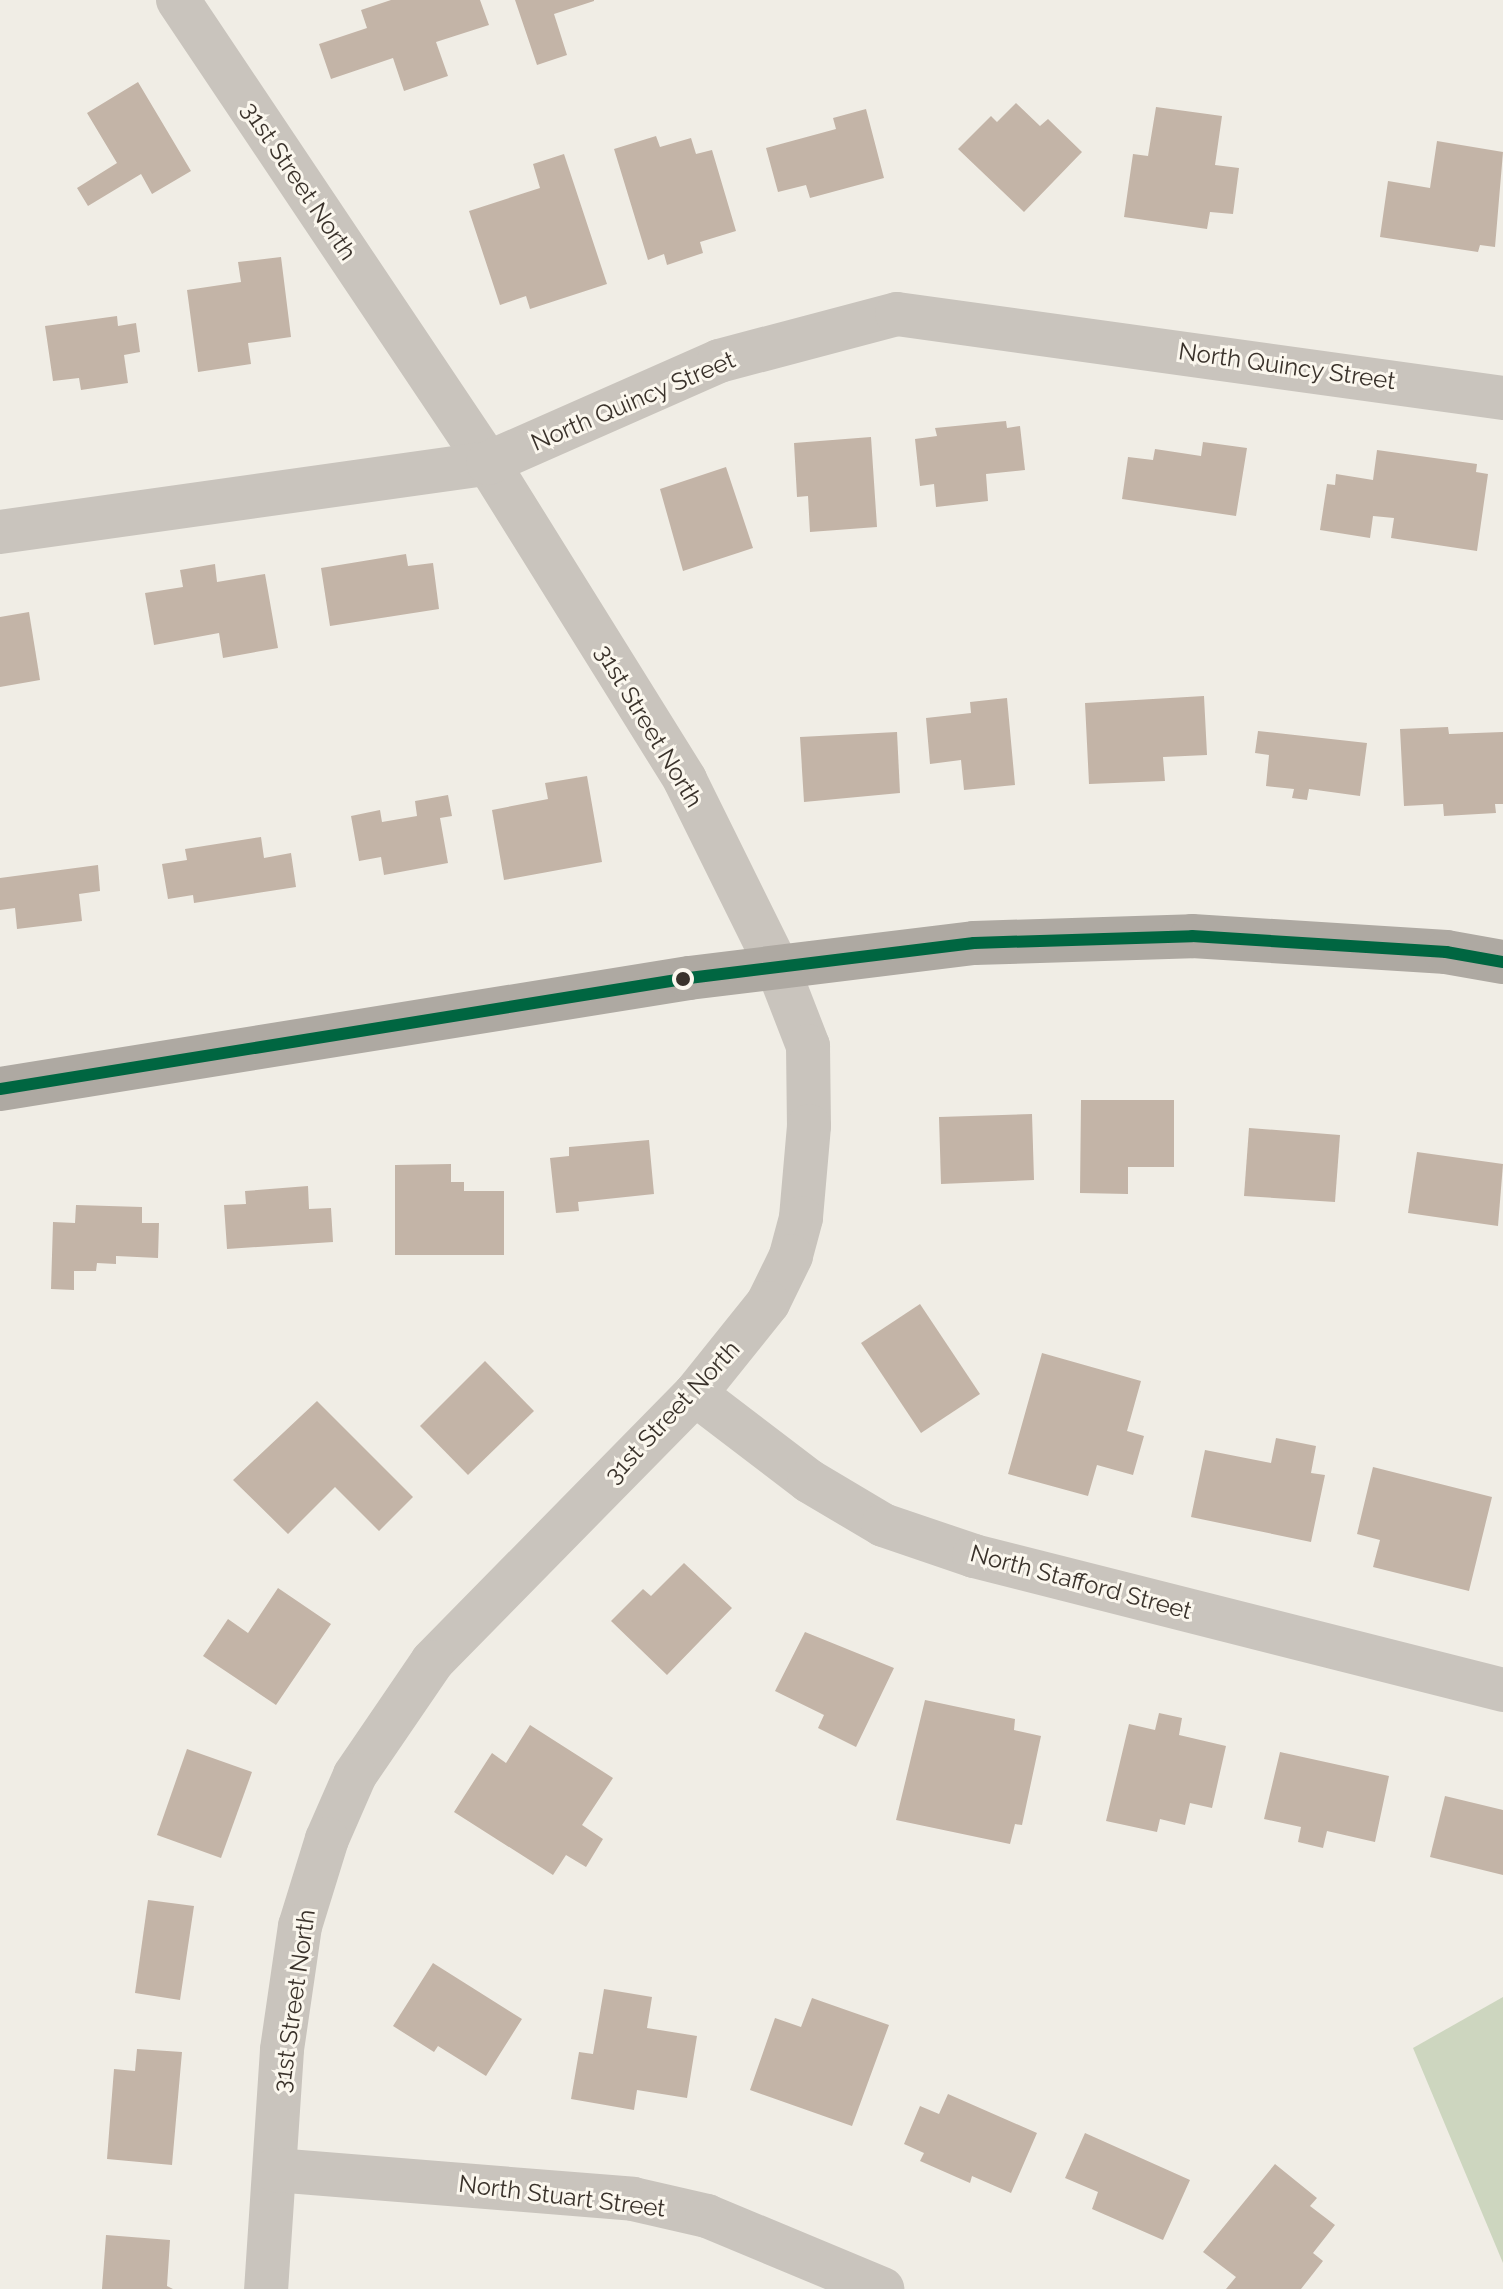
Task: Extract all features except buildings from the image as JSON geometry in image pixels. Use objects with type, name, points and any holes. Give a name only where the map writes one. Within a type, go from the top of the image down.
[{"type":"main road","points":[[0,1089],[777,966],[974,943],[1192,936],[1446,952],[1503,962]]},
{"type":"street","name":"31st Street North","points":[[178,0],[488,463],[685,780],[777,966],[808,1046],[809,1126],[801,1218],[791,1256],[768,1303],[695,1394],[432,1662],[355,1775],[327,1839],[300,1926],[282,2050],[266,2289]]},
{"type":"street","name":"North Quincy Street","points":[[0,532],[488,463],[719,361],[897,314],[1503,398]]},
{"type":"street","name":"North Stafford Street","points":[[695,1394],[809,1481],[883,1525],[974,1556],[1503,1690]]},
{"type":"street","name":"North Stuart Street","points":[[275,2170],[633,2199],[707,2216],[882,2289]]},
{"type":"green space","points":[[1503,1997],[1503,2263],[1413,2048]]},
{"type":"transit line","points":[[0,1089],[689,978],[974,943],[1192,936],[1446,952],[1503,962]]}]
